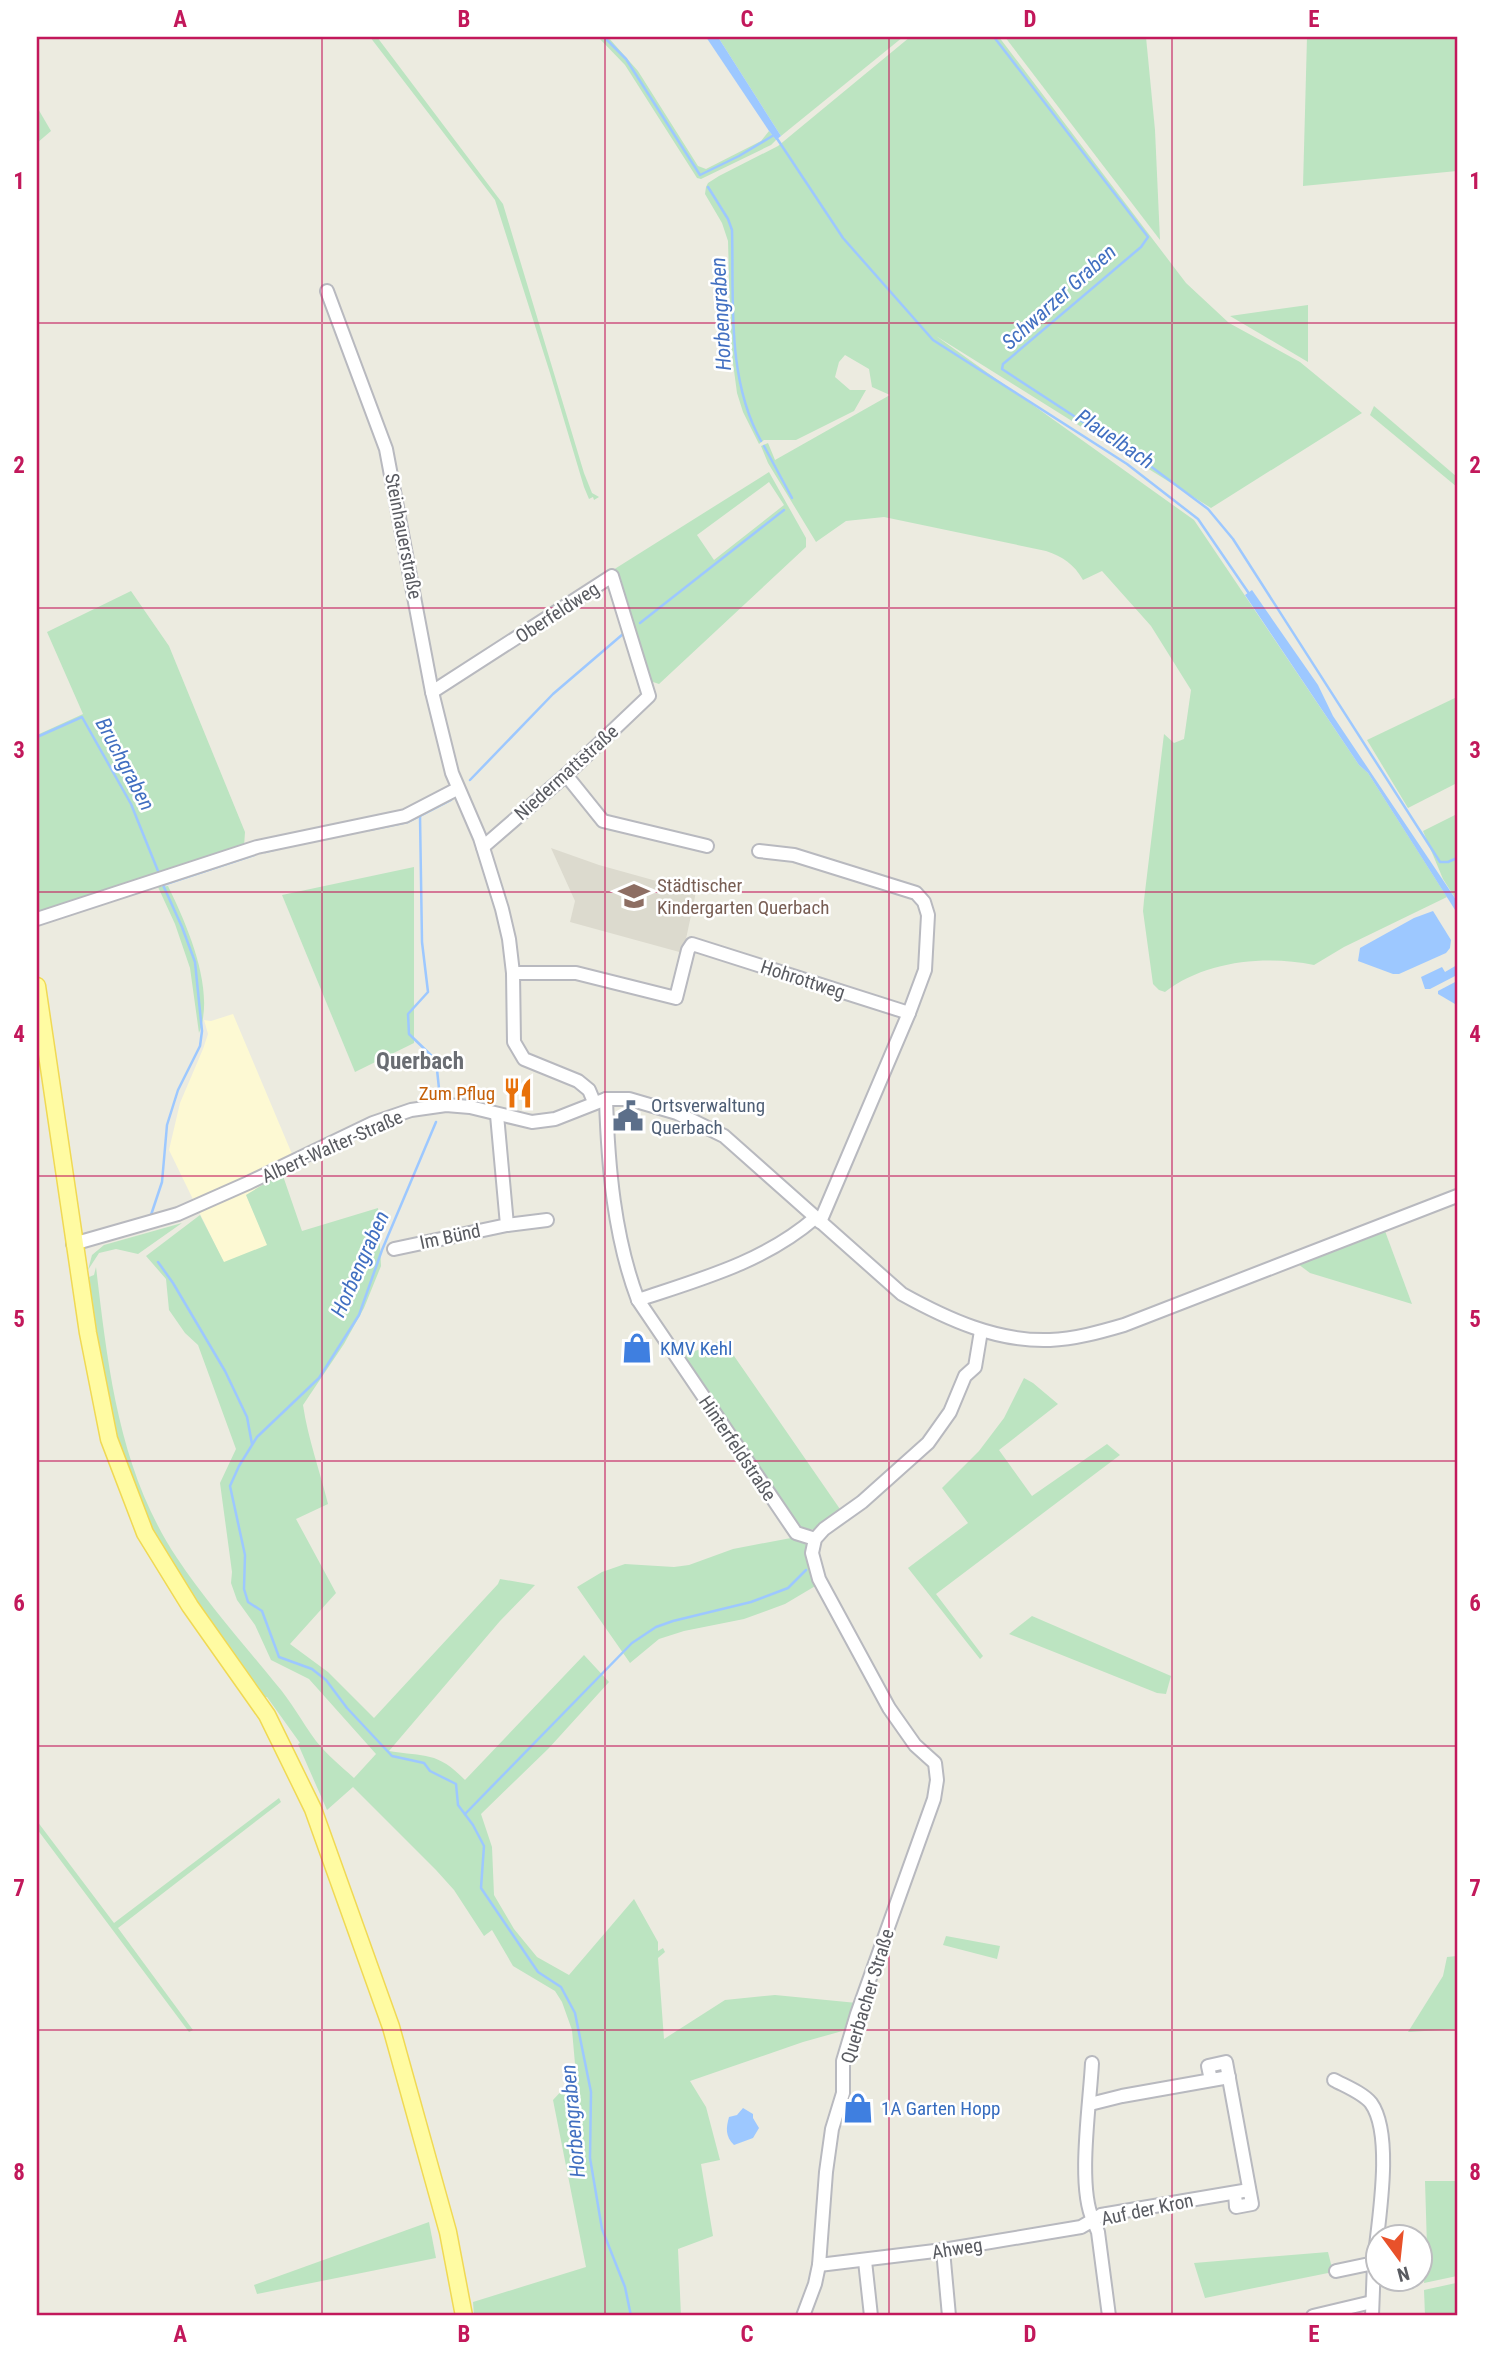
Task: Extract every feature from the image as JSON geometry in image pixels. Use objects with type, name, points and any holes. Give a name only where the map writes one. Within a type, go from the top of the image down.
[{"type":"main road","points":[[37,986],[74,1244],[98,1392],[109,1439],[145,1533],[165,1567],[267,1716],[313,1810],[391,2027],[448,2232],[464,2316]]},
{"type":"street","name":"Steinhauerstraße","points":[[327,291],[386,449],[432,692],[457,789],[483,847],[502,909],[513,973],[514,1042],[524,1059],[578,1081],[600,1100]]},
{"type":"street","name":"Oberfeldweg","points":[[432,692],[612,576],[649,696]]},
{"type":"street","name":"Niedermattstraße","points":[[483,847],[566,775],[649,696]]},
{"type":"street","points":[[566,775],[603,821],[707,846]]},
{"type":"street","points":[[37,919],[257,847],[405,816],[457,789]]},
{"type":"street","points":[[638,1300],[730,1269],[768,1252],[818,1220],[909,1013],[925,970],[928,915],[924,902],[916,893],[806,858],[760,851]]},
{"type":"street","name":"Hohrottweg","points":[[513,973],[576,973],[676,998],[688,950],[692,944],[909,1013]]},
{"type":"street","name":"Albert-Walter-Straße","points":[[74,1244],[178,1214],[373,1123],[411,1110],[446,1105],[470,1107],[533,1122],[555,1119],[600,1100],[629,1099],[701,1122],[724,1136],[902,1294],[933,1311],[981,1331],[1025,1339],[1050,1340],[1098,1332],[1154,1314],[1457,1196]]},
{"type":"street","name":"Hinterfeldstraße","points":[[600,1100],[614,1201],[629,1277],[638,1300],[796,1533],[815,1539]]},
{"type":"street","name":"Im Bünd","points":[[497,1115],[507,1225]]},
{"type":"street","name":"Im Bünd","points":[[394,1249],[507,1225],[547,1220]]},
{"type":"street","points":[[815,1539],[824,1529],[862,1502],[928,1443],[950,1412],[965,1376],[975,1367],[981,1331]]},
{"type":"street","name":"Querbacher Straße","points":[[803,2316],[819,2265],[826,2172],[832,2129],[843,2093],[843,2061],[857,2014],[934,1799],[937,1780],[935,1763],[915,1745],[889,1708],[819,1579],[812,1553],[815,1539]]},
{"type":"street","name":"Auf der Kron","points":[[1090,2104],[1229,2077],[1249,2190],[1101,2215],[1093,2220],[1088,2211],[1084,2186],[1092,2063]]},
{"type":"street","points":[[1334,2080],[1370,2101],[1382,2124],[1382,2174],[1378,2224]]},
{"type":"street","points":[[1093,2220],[1098,2232],[1109,2316]]},
{"type":"street","name":"Ahweg","points":[[819,2265],[943,2250],[1081,2227],[1093,2220]]},
{"type":"street","points":[[943,2250],[949,2316]]},
{"type":"street","points":[[865,2260],[871,2316]]},
{"type":"street","points":[[1336,2271],[1364,2265]]},
{"type":"street","points":[[1372,2294],[1372,2316]]},
{"type":"street","points":[[1313,2316],[1372,2302]]},
{"type":"shaded area","name":"Städtischer Kindergarten Querbach","points":[[551,848],[599,865],[696,892],[683,953],[570,922],[575,901]]},
{"type":"shaded area","points":[[233,1014],[292,1154],[282,1173],[246,1195],[268,1245],[224,1263],[169,1150],[180,1103],[208,1034],[204,1020],[211,1021]]},
{"type":"green space","points":[[370,37],[377,37],[503,204],[584,473],[592,493],[599,497],[594,500],[593,497],[589,499],[584,487],[495,200]]},
{"type":"green space","points":[[598,37],[608,37],[638,71],[698,166],[706,169],[761,141],[769,131],[776,140],[771,145],[701,179],[697,178],[625,65]]},
{"type":"green space","points":[[718,37],[903,37],[781,136]]},
{"type":"green space","points":[[910,37],[999,37],[1186,283],[1229,323],[1300,362],[1362,413],[1211,508],[936,336],[1194,520],[1359,765],[1368,773],[1447,897],[1344,947],[1314,965],[1276,961],[1236,963],[1198,973],[1165,992],[1159,990],[1153,984],[1143,911],[1144,900],[1164,734],[1174,743],[1184,739],[1191,690],[1151,626],[1102,571],[1083,580],[1067,562],[1046,551],[884,517],[846,521],[816,542],[768,463],[761,446],[768,443],[775,460],[890,395],[872,387],[869,369],[845,355],[839,362],[835,377],[850,390],[866,390],[854,411],[796,440],[764,440],[759,444],[737,393],[731,348],[728,241],[722,223],[705,194],[706,187],[719,176],[778,146]]},
{"type":"green space","points":[[1005,37],[1146,37],[1155,130],[1160,240]]},
{"type":"green space","points":[[1307,37],[1457,37],[1457,171],[1303,186]]},
{"type":"green space","points":[[37,107],[51,131],[37,143]]},
{"type":"green space","points":[[1308,305],[1308,362],[1230,316]]},
{"type":"green space","points":[[1374,406],[1457,477],[1457,487],[1370,415]]},
{"type":"green space","points":[[769,472],[806,538],[806,547],[659,684],[650,681],[613,570]],"holes":[[[769,482],[784,505],[714,560],[697,535]]]},
{"type":"green space","points":[[131,591],[169,646],[245,832],[244,847],[37,914],[37,735],[83,714],[47,632]]},
{"type":"green space","points":[[1457,697],[1457,783],[1408,808],[1367,740]]},
{"type":"green space","points":[[1457,814],[1457,901],[1443,879],[1423,831]]},
{"type":"green space","points":[[414,867],[414,1043],[355,1072],[282,895]]},
{"type":"green space","points":[[168,886],[191,938],[202,978],[203,1016],[199,1033],[190,968],[175,924],[158,887]]},
{"type":"green space","points":[[282,1173],[302,1231],[378,1208],[381,1266],[364,1308],[344,1344],[303,1405],[328,1504],[296,1519],[336,1593],[290,1644],[328,1672],[374,1718],[500,1579],[535,1585],[500,1621],[389,1751],[438,1760],[465,1780],[584,1655],[609,1682],[549,1748],[481,1814],[492,1847],[494,1895],[514,1929],[537,1957],[569,1975],[634,1899],[658,1942],[658,1951],[663,1948],[665,1952],[658,1958],[664,2039],[725,2000],[775,1995],[857,2003],[846,2030],[690,2081],[706,2107],[720,2160],[701,2164],[713,2236],[678,2249],[681,2316],[474,2316],[473,2302],[586,2267],[553,2100],[576,2075],[572,2030],[562,2002],[555,1991],[513,1966],[492,1930],[484,1936],[454,1890],[353,1787],[327,1810],[298,1744],[300,1743],[267,1697],[261,1699],[202,1616],[145,1518],[114,1433],[103,1382],[89,1277],[94,1275],[96,1267],[119,1418],[129,1454],[157,1525],[188,1575],[281,1691],[316,1741],[354,1778],[376,1754],[309,1679],[271,1660],[255,1625],[237,1600],[231,1583],[232,1572],[220,1483],[236,1449],[198,1345],[185,1333],[169,1310],[166,1279],[146,1256],[200,1215],[224,1262],[267,1245],[246,1195]]},
{"type":"green space","points":[[182,1223],[138,1254],[116,1249],[99,1253],[88,1270],[92,1255],[104,1245]]},
{"type":"green space","points":[[1385,1231],[1412,1304],[1310,1273],[1298,1264]]},
{"type":"green space","points":[[723,1340],[842,1512],[820,1527],[809,1530],[796,1526],[680,1357]]},
{"type":"green space","points":[[1024,1378],[1058,1404],[999,1450],[1032,1496],[1107,1444],[1120,1455],[936,1594],[983,1656],[980,1659],[908,1568],[968,1523],[942,1488],[979,1451],[1004,1418]]},
{"type":"green space","points":[[791,1538],[803,1540],[807,1547],[808,1562],[817,1585],[785,1604],[744,1619],[659,1639],[630,1663],[577,1587],[602,1572],[625,1564],[674,1567],[689,1565],[733,1549]]},
{"type":"green space","points":[[1032,1616],[1171,1676],[1166,1694],[1157,1693],[1009,1634]]},
{"type":"green space","points":[[279,1798],[281,1802],[118,1928],[193,2030],[189,2032],[37,1829],[37,1821],[114,1923]]},
{"type":"green space","points":[[946,1936],[1000,1946],[997,1959],[943,1945]]},
{"type":"green space","points":[[1457,1956],[1457,2029],[1408,2032],[1443,1976],[1447,1957]]},
{"type":"green space","points":[[1425,2181],[1457,2181],[1457,2276],[1434,2281],[1434,2224],[1426,2224]]},
{"type":"green space","points":[[429,2222],[436,2258],[257,2294],[254,2285]]},
{"type":"green space","points":[[1328,2252],[1333,2272],[1205,2298],[1194,2263]]},
{"type":"green space","points":[[1456,2283],[1456,2316],[1425,2316],[1424,2294],[1434,2294],[1434,2288]]},
{"type":"water","points":[[706,37],[718,37],[781,136],[776,140],[769,131]]},
{"type":"water","points":[[1252,590],[1318,685],[1333,716],[1457,901],[1457,913],[1368,773],[1359,765],[1245,595]]},
{"type":"water","points":[[1433,911],[1451,940],[1446,953],[1399,974],[1358,961],[1360,948],[1414,918]]},
{"type":"water","points":[[1457,965],[1457,975],[1425,989],[1421,977],[1442,967],[1445,972]]},
{"type":"water","points":[[1457,981],[1455,1004],[1438,994],[1438,991]]},
{"type":"water","points":[[743,2108],[753,2114],[759,2128],[753,2138],[734,2145],[728,2135],[728,2121],[729,2117],[737,2115]]},
{"type":"waterway","name":"Horbengraben","points":[[604,37],[626,59],[700,175],[774,135]]},
{"type":"waterway","name":"Schwarzer Graben","points":[[994,37],[1148,237],[1141,247],[1003,364],[1002,369],[1149,465],[1208,509],[1233,539],[1440,862],[1457,858]]},
{"type":"waterway","name":"Plauelbach","points":[[776,137],[843,238],[933,340],[1127,464],[1198,519],[1250,595]]},
{"type":"waterway","name":"Horbengraben","points":[[708,187],[732,230],[737,365],[750,417],[761,441]]},
{"type":"waterway","name":"Horbengraben","points":[[764,446],[792,498]]},
{"type":"waterway","name":"Horbengraben","points":[[640,623],[784,510]]},
{"type":"waterway","name":"Horbengraben","points":[[470,780],[553,694],[623,634]]},
{"type":"waterway","name":"Bruchgraben","points":[[37,737],[82,717],[131,804],[158,871]]},
{"type":"waterway","name":"Horbengraben","points":[[440,1098],[436,1060],[409,1034],[408,1014],[428,992],[422,942],[420,816],[451,800]]},
{"type":"waterway","points":[[369,830],[408,822],[420,816]]},
{"type":"waterway","points":[[265,852],[277,849]]},
{"type":"waterway","points":[[151,1215],[162,1182],[167,1125],[178,1090],[200,1046],[202,1031],[195,962],[163,885],[254,855]]},
{"type":"waterway","name":"Horbengraben","points":[[436,1122],[382,1250],[359,1315],[319,1378],[257,1437],[230,1486],[245,1555],[244,1589],[248,1602],[262,1611],[279,1657],[312,1669],[326,1680],[347,1708],[392,1756],[424,1763],[430,1771],[456,1784],[458,1805],[484,1846],[481,1888],[538,1972],[561,1987],[575,2013],[591,2092],[590,2158],[602,2229],[625,2287],[631,2316]]},
{"type":"waterway","points":[[158,1262],[225,1371],[247,1417],[252,1444]]},
{"type":"waterway","points":[[465,1814],[632,1643],[656,1627],[673,1621],[751,1602],[788,1588],[806,1570]]},
{"type":"place","name":"Städtischer Kindergarten Querbach","points":[[634,896]]},
{"type":"place","name":"Zum Pflug","points":[[518,1093]]},
{"type":"place","name":"Ortsverwaltung Querbach","points":[[628,1116]]},
{"type":"place","name":"KMV Kehl","points":[[637,1348]]},
{"type":"place","name":"1A Garten Hopp","points":[[858,2108]]},
{"type":"district","name":"Querbach","points":[[420,1061]]}]
